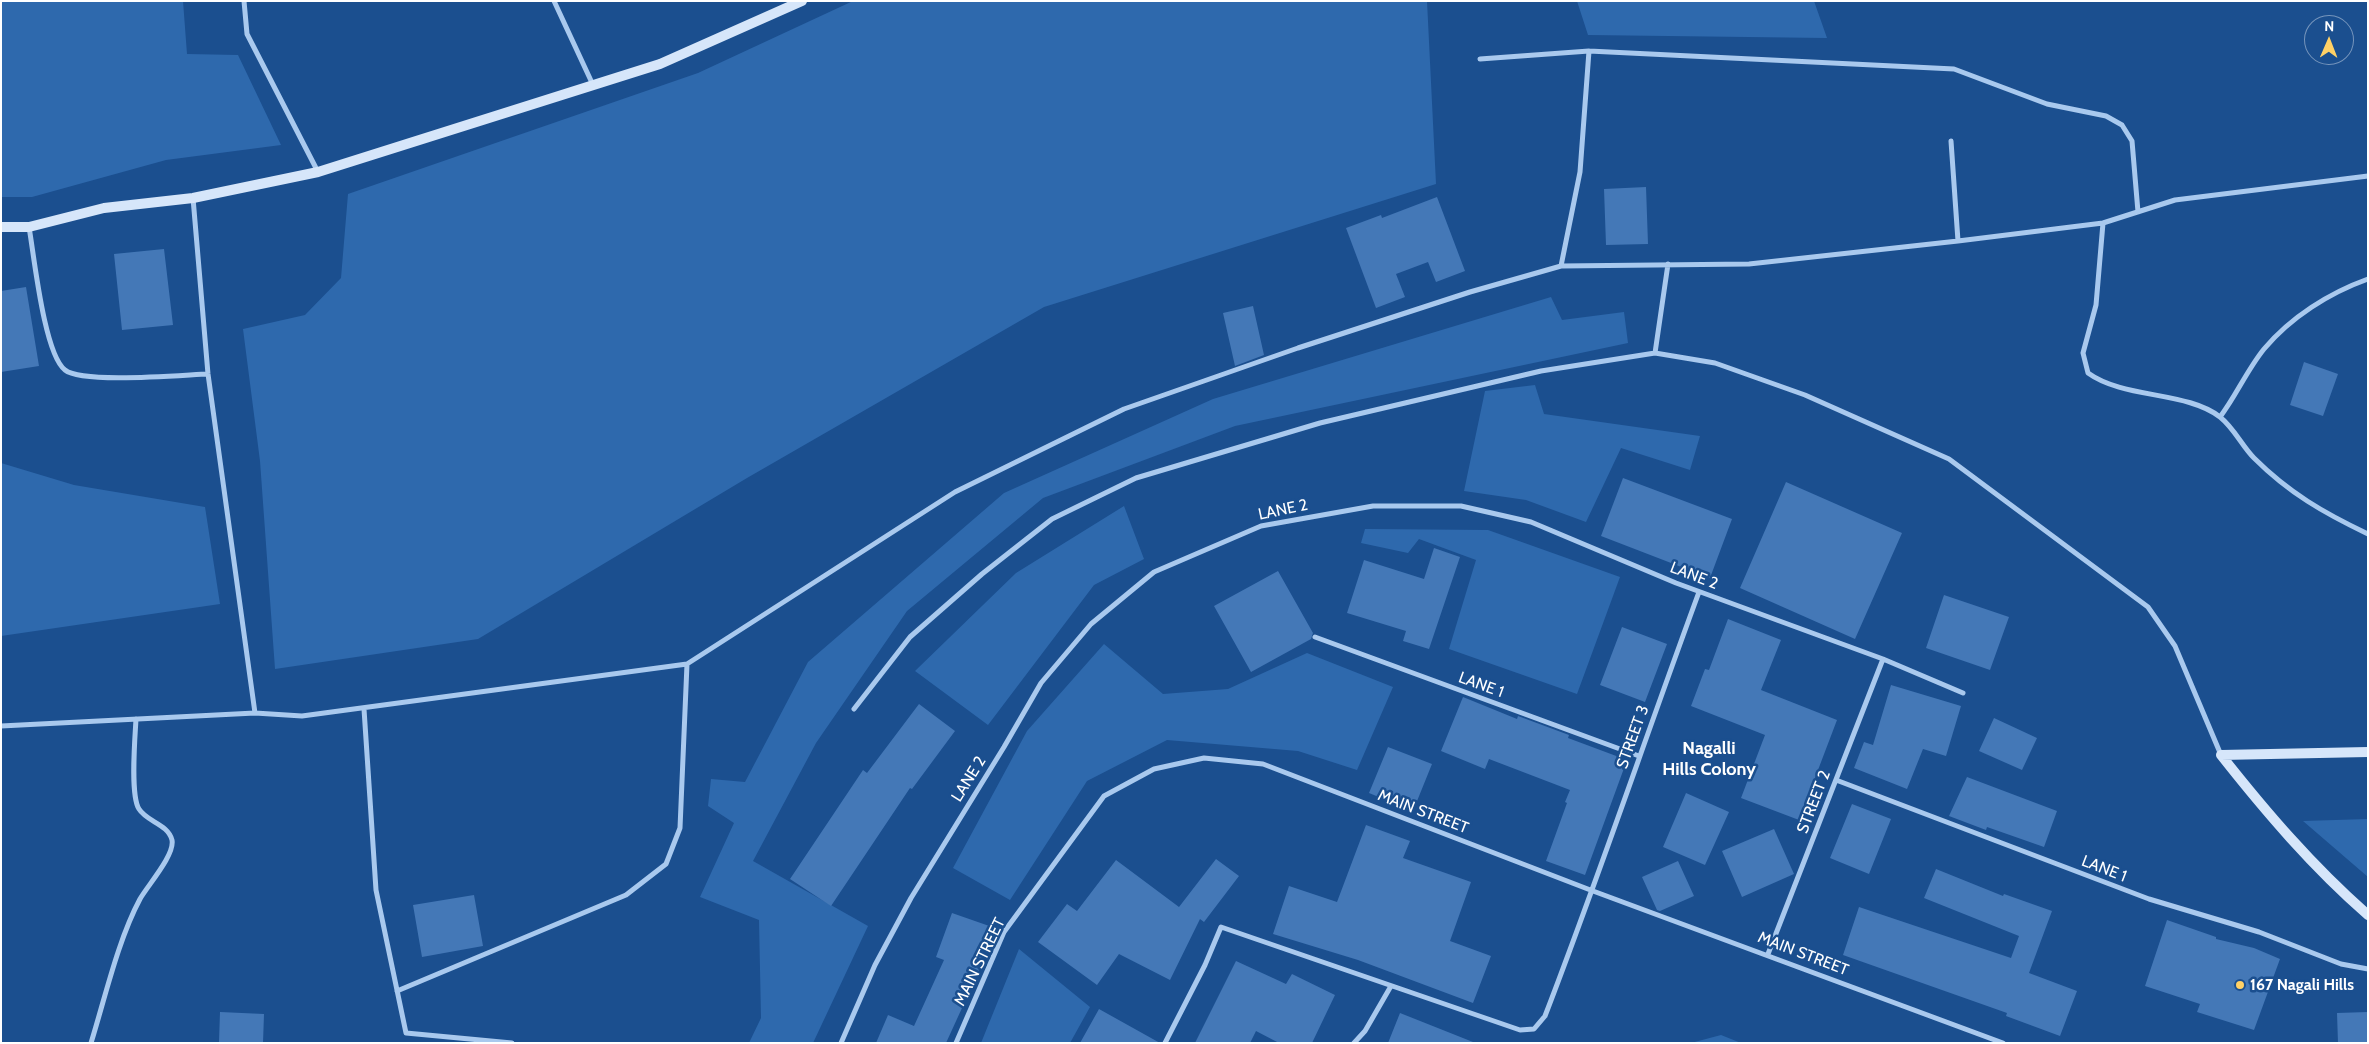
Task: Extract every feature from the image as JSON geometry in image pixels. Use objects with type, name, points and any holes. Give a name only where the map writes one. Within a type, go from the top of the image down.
[{"type":"street","points":[[244,1],[247,34],[318,172]]},
{"type":"street","points":[[554,1],[593,85]]},
{"type":"street","points":[[1,227],[29,227],[104,208],[192,198],[318,172],[660,64],[802,1]]},
{"type":"street","points":[[1480,59],[1589,51],[1954,69],[2047,104],[2106,116],[2122,125],[2132,141],[2138,212]]},
{"type":"street","points":[[1561,266],[1580,172],[1589,51]]},
{"type":"street","points":[[1951,141],[1958,240]]},
{"type":"street","points":[[1,726],[255,713],[302,716],[687,664],[955,492],[1124,409],[1307,345],[1470,292],[1561,266],[1749,264],[2103,223],[2176,200],[2368,176]]},
{"type":"street","points":[[192,198],[208,374],[255,713]]},
{"type":"street","points":[[2103,223],[2096,305],[2083,353],[2088,373],[2102,383],[2199,406],[2220,417],[2252,457],[2281,484],[2318,510],[2368,534]]},
{"type":"street","points":[[29,227],[49,341],[59,364],[66,372],[93,377],[208,374]]},
{"type":"street","points":[[1655,353],[1668,264]]},
{"type":"street","points":[[2220,417],[2264,350],[2301,314],[2348,286],[2368,279]]},
{"type":"street","points":[[854,709],[910,637],[982,574],[1052,519],[1136,478],[1320,423],[1541,372],[1655,353],[1716,363],[1805,395],[1949,459],[2148,607],[2175,646],[2221,755],[2269,816],[2368,914]]},
{"type":"street","name":"LANE 2","points":[[841,1043],[875,965],[911,898],[1004,747],[1041,682],[1091,624],[1154,572],[1261,526],[1373,506],[1461,506],[1531,522],[1699,592],[1883,659],[1962,693]]},
{"type":"street","name":"STREET 3","points":[[1165,1043],[1205,965],[1221,927],[1520,1030],[1534,1029],[1545,1016],[1593,891],[1639,756],[1699,592]]},
{"type":"street","name":"LANE 1","points":[[1315,637],[1639,756]]},
{"type":"street","name":"STREET 2","points":[[1768,954],[1883,659]]},
{"type":"street","points":[[397,992],[626,895],[666,864],[680,828],[687,664]]},
{"type":"street","points":[[364,709],[376,890],[406,1033],[512,1043]]},
{"type":"street","points":[[91,1043],[124,938],[140,899],[171,852],[172,840],[165,828],[139,810],[134,797],[136,719]]},
{"type":"street","points":[[2221,755],[2368,752]]},
{"type":"street","name":"MAIN STREET","points":[[956,1043],[1004,932],[1104,796],[1154,769],[1204,758],[1263,764],[1593,891],[1768,954],[2003,1043]]},
{"type":"street","name":"LANE 1","points":[[1836,780],[2149,899],[2259,932],[2342,964],[2368,969]]},
{"type":"street","points":[[1354,1043],[1366,1031],[1391,986]]},
{"type":"shaded area","points":[[1,1],[183,1],[187,54],[238,55],[281,145],[166,160],[32,197],[1,197]]},
{"type":"shaded area","points":[[853,1],[1427,1],[1436,184],[1044,307],[747,478],[478,639],[275,669],[260,461],[243,329],[305,315],[341,278],[348,194],[698,73]]},
{"type":"shaded area","points":[[1577,1],[1814,1],[1827,38],[1588,35]]},
{"type":"shaded area","points":[[1551,297],[1562,320],[1624,312],[1628,343],[1235,426],[1043,498],[907,611],[816,743],[753,861],[868,926],[813,1043],[749,1043],[761,1018],[759,920],[700,897],[734,823],[708,806],[711,779],[745,782],[808,662],[1004,493],[1213,399]]},
{"type":"shaded area","points":[[1535,385],[1544,414],[1700,436],[1690,470],[1621,448],[1586,522],[1526,500],[1464,491],[1485,391]]},
{"type":"shaded area","points":[[1,463],[74,485],[205,507],[220,604],[1,636]]},
{"type":"shaded area","points":[[1124,506],[1144,559],[1094,585],[988,725],[915,671],[1016,573]]},
{"type":"shaded area","points":[[1365,529],[1488,530],[1620,577],[1577,694],[1449,649],[1476,560],[1419,539],[1408,553],[1361,543]]},
{"type":"shaded area","points":[[1104,644],[1163,694],[1228,689],[1307,653],[1393,687],[1357,770],[1298,751],[1167,740],[1087,781],[1010,900],[953,868],[1027,731]]},
{"type":"shaded area","points":[[2368,819],[2368,877],[2303,821]]},
{"type":"shaded area","points":[[1019,949],[1090,1007],[1070,1043],[981,1043]]},
{"type":"shaded area","points":[[1721,1035],[1741,1043],[1691,1043]]},
{"type":"building","points":[[1646,187],[1648,244],[1606,245],[1604,189]]},
{"type":"building","points":[[1437,197],[1465,271],[1436,282],[1428,262],[1396,274],[1405,297],[1376,308],[1346,228],[1381,215],[1382,218]]},
{"type":"building","points":[[164,249],[173,325],[122,330],[114,254]]},
{"type":"building","points":[[26,287],[39,366],[1,372],[1,291]]},
{"type":"building","points":[[1253,306],[1264,355],[1235,366],[1223,313]]},
{"type":"building","points":[[2304,362],[2338,374],[2323,416],[2290,405]]},
{"type":"building","points":[[1623,478],[1732,519],[1710,578],[1601,536]]},
{"type":"building","points":[[1786,482],[1902,533],[1855,639],[1740,588]]},
{"type":"building","points":[[1434,548],[1460,557],[1429,649],[1403,641],[1406,631],[1347,613],[1364,560],[1424,579]]},
{"type":"building","points":[[1278,571],[1313,633],[1311,639],[1251,672],[1214,606]]},
{"type":"building","points":[[1944,595],[2009,617],[1990,670],[1926,648]]},
{"type":"building","points":[[1728,619],[1781,640],[1761,690],[1837,720],[1799,820],[1741,798],[1765,735],[1691,706],[1705,669],[1709,670]]},
{"type":"building","points":[[1622,627],[1667,644],[1645,702],[1600,685]]},
{"type":"building","points":[[1891,685],[1961,706],[1946,756],[1923,749],[1907,789],[1854,768],[1864,742],[1873,745]]},
{"type":"building","points":[[1463,697],[1517,719],[1518,716],[1569,735],[1568,738],[1627,760],[1585,875],[1546,861],[1570,790],[1489,759],[1485,769],[1441,751]]},
{"type":"building","points":[[919,704],[955,731],[912,789],[910,788],[831,906],[790,879],[863,770],[867,773]]},
{"type":"building","points":[[1994,718],[2037,738],[2022,770],[1979,751]]},
{"type":"building","points":[[1388,747],[1432,764],[1413,811],[1369,793]]},
{"type":"building","points":[[1967,777],[2057,811],[2044,847],[1987,827],[1986,830],[1949,816]]},
{"type":"building","points":[[1686,793],[1729,812],[1705,865],[1663,847]]},
{"type":"building","points":[[1852,804],[1891,819],[1869,874],[1830,858]]},
{"type":"building","points":[[1366,825],[1410,841],[1403,858],[1471,882],[1450,941],[1491,956],[1473,1003],[1358,960],[1273,934],[1289,886],[1337,902]]},
{"type":"building","points":[[1774,829],[1794,874],[1742,897],[1722,851]]},
{"type":"building","points":[[1216,859],[1239,876],[1204,922],[1200,919],[1170,980],[1119,954],[1097,985],[1038,942],[1067,904],[1077,911],[1116,860],[1179,907]]},
{"type":"building","points":[[1678,861],[1694,896],[1660,911],[1657,910],[1642,877]]},
{"type":"building","points":[[1936,869],[2003,896],[2004,894],[2052,911],[2029,973],[2077,991],[2060,1036],[2006,1016],[2007,1013],[1843,955],[1859,907],[2011,958],[2019,936],[1924,898]]},
{"type":"building","points":[[474,895],[483,946],[422,957],[413,905]]},
{"type":"building","points":[[952,913],[995,928],[978,973],[946,1043],[876,1043],[888,1015],[914,1026],[944,960],[936,957]]},
{"type":"building","points":[[2167,920],[2216,937],[2216,939],[2254,948],[2280,959],[2254,1030],[2197,1012],[2200,1004],[2145,986]]},
{"type":"building","points":[[1236,961],[1286,984],[1292,974],[1335,995],[1312,1043],[1279,1043],[1256,1031],[1250,1043],[1195,1043]]},
{"type":"building","points":[[1099,1009],[1160,1043],[1080,1043]]},
{"type":"building","points":[[220,1012],[264,1014],[263,1043],[219,1043]]},
{"type":"building","points":[[2368,1012],[2368,1043],[2338,1043],[2337,1013]]},
{"type":"building","points":[[1400,1013],[1473,1042],[1473,1043],[1388,1043]]},
{"type":"place","name":"167 Nagali Hills","points":[[2240,985]]},
{"type":"district","name":"Nagalli Hills Colony","points":[[1709,760]]}]
